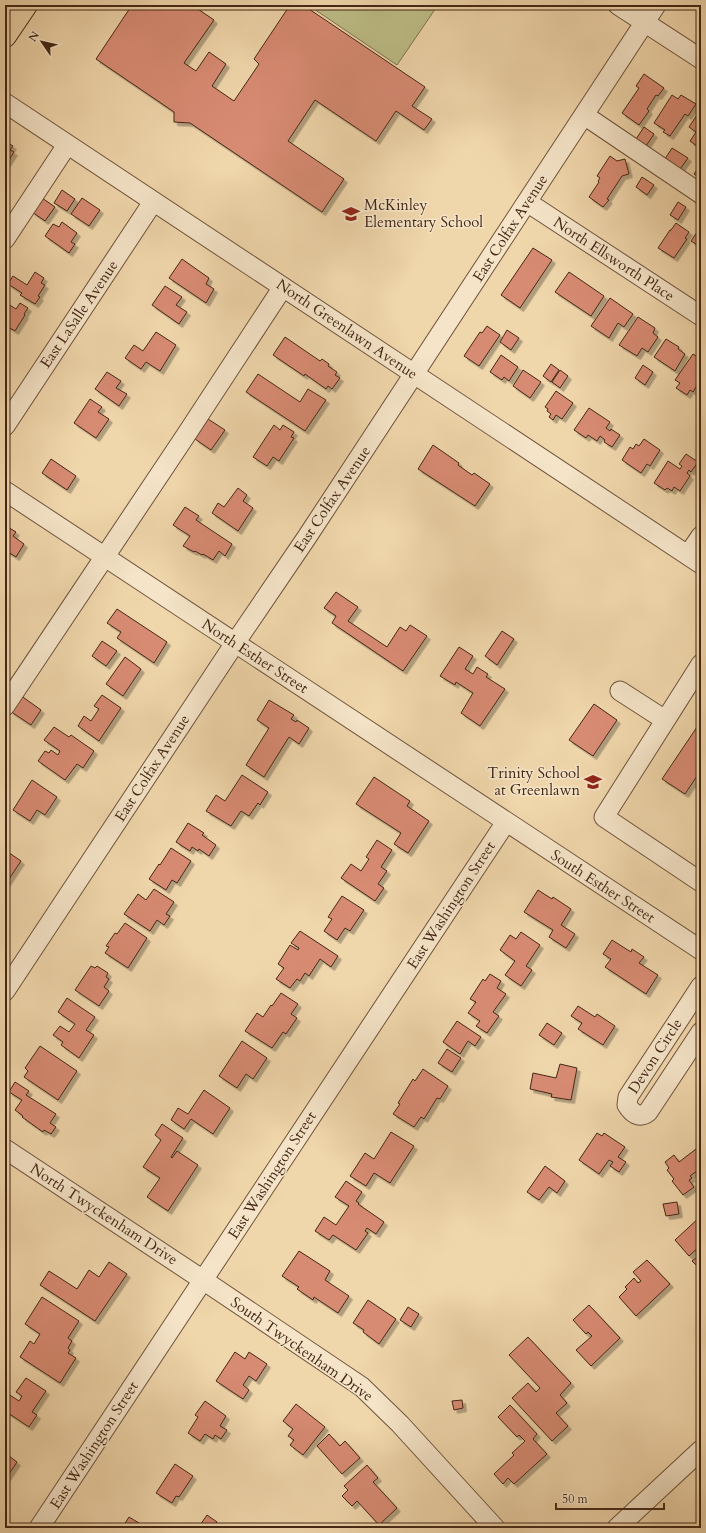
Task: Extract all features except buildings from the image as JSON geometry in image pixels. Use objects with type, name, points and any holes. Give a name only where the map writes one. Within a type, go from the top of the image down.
[{"type":"main road","points":[[5,36],[26,5]]},
{"type":"street","points":[[618,5],[701,59]]},
{"type":"street","name":"East Colfax Avenue","points":[[5,991],[235,643],[307,537],[656,5]]},
{"type":"street","name":"North Greenlawn Avenue","points":[[5,103],[694,560]]},
{"type":"street","points":[[584,115],[701,194]]},
{"type":"street","points":[[5,239],[67,145]]},
{"type":"street","name":"East LaSalle Avenue","points":[[5,426],[153,202]]},
{"type":"street","name":"North Ellsworth Place","points":[[527,202],[701,316]]},
{"type":"street","points":[[5,706],[186,435],[283,286]]},
{"type":"street","name":"North Esther Street","points":[[5,491],[506,822]]},
{"type":"street","points":[[694,560],[701,536]]},
{"type":"street","points":[[701,664],[604,817],[701,882]]},
{"type":"street","points":[[620,691],[665,720]]},
{"type":"street","name":"South Esther Street","points":[[506,822],[701,950]]},
{"type":"street","name":"East Washington Street","points":[[39,1528],[506,822]]},
{"type":"street","name":"Devon Circle","points":[[701,986],[628,1096],[627,1105],[631,1111],[643,1116],[648,1112],[701,1032]]},
{"type":"street","name":"North Twyckenham Drive","points":[[5,1149],[203,1280]]},
{"type":"street","name":"South Twyckenham Drive","points":[[203,1280],[362,1387],[400,1424],[495,1528]]},
{"type":"street","points":[[617,1528],[701,1450]]},
{"type":"green space","points":[[308,5],[438,5],[397,65]]},
{"type":"place","name":"McKinley Elementary School","points":[[351,214]]},
{"type":"place","name":"Trinity School at Greenlawn","points":[[593,782]]}]
